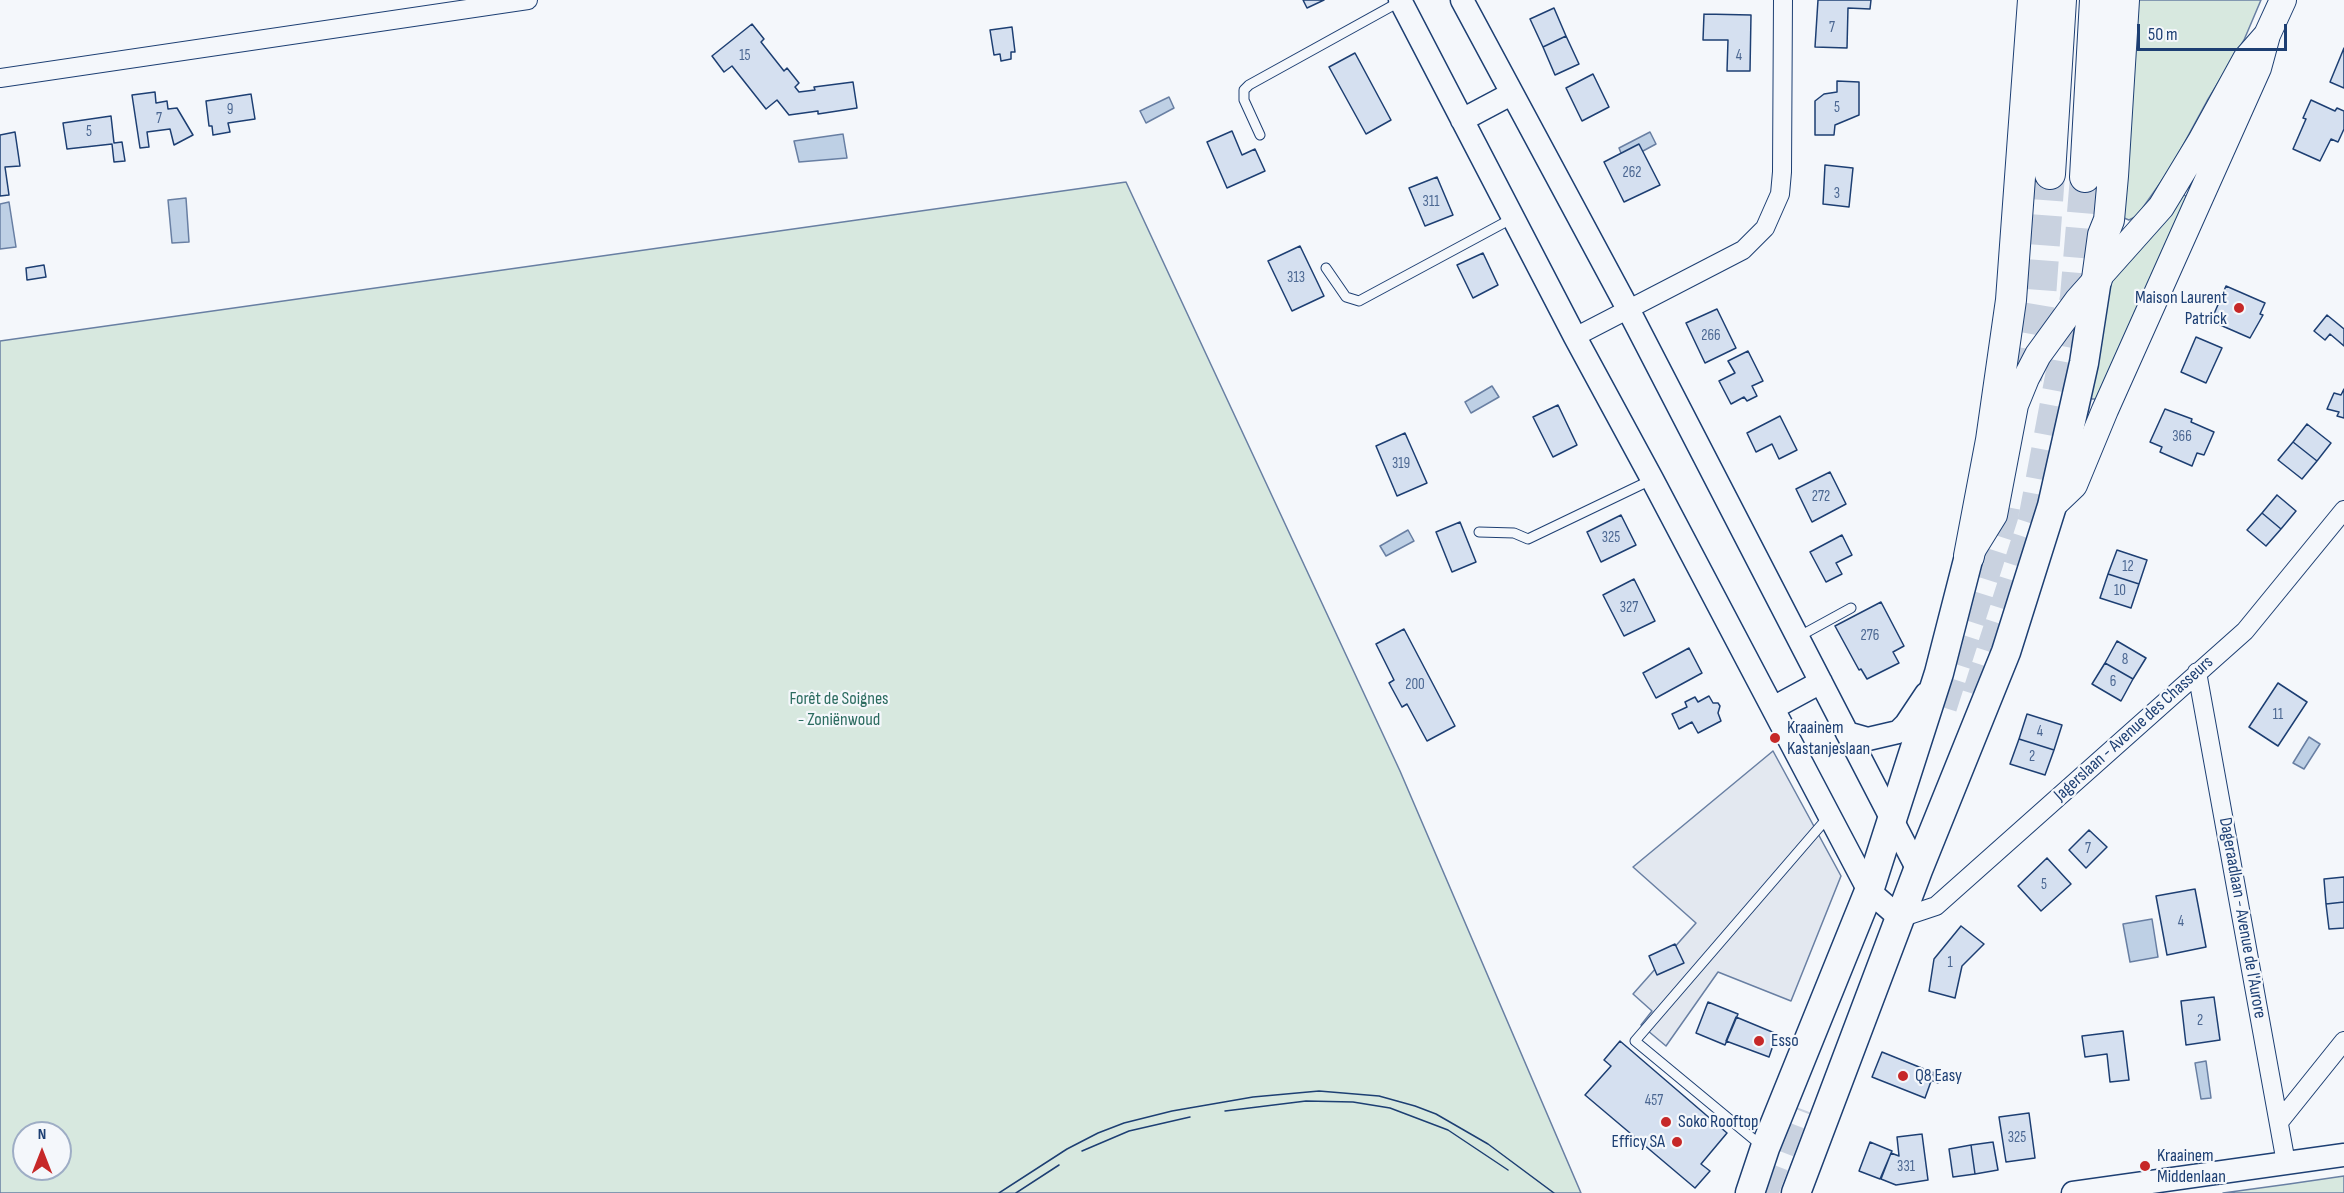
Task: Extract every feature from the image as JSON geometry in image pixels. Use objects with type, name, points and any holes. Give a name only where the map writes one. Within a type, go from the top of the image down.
[{"type":"highway","points":[[1969,556],[1991,440],[2011,300],[2033,0]]},
{"type":"highway","points":[[2050,174],[2061,0]]},
{"type":"highway","points":[[2085,177],[2095,0]]},
{"type":"highway","points":[[2097,279],[2103,235],[2109,220],[2124,0]]},
{"type":"main road","points":[[2052,506],[2074,485],[2104,410],[2258,68],[2267,35],[2283,0]]},
{"type":"main road","points":[[1750,1193],[1765,1148],[1869,891],[1939,673],[1969,556],[1994,515],[2012,419],[2026,378],[2049,337],[2161,207],[2202,141],[2246,60],[2267,35]]},
{"type":"main road","points":[[2109,220],[2111,232],[2118,239],[2126,239],[2140,231]]},
{"type":"main road","points":[[1796,1193],[1918,870],[2006,652],[2052,506],[2084,363],[2097,279]]},
{"type":"street","points":[[0,78],[528,0]]},
{"type":"street","points":[[1462,0],[1628,309],[1918,870]]},
{"type":"street","points":[[1575,337],[1743,250],[1765,228],[1780,194],[1782,172],[1783,0]]},
{"type":"street","points":[[1400,1],[1575,337],[1869,891],[1900,918]]},
{"type":"street","points":[[1462,120],[1511,94]]},
{"type":"street","name":"Jagerslaan - Avenue des Chasseurs","points":[[1900,918],[1936,906],[2245,631],[2344,510]]},
{"type":"street","name":"Dageraadlaan - Avenue de l'Aurore","points":[[2197,672],[2286,1163]]},
{"type":"street","points":[[1847,733],[1868,739],[1898,732],[1906,724],[1939,673]]},
{"type":"street","points":[[1773,708],[1821,682]]},
{"type":"street","points":[[2279,1122],[2344,1041]]},
{"type":"street","points":[[2073,1193],[2344,1155]]},
{"type":"lane","points":[[1260,135],[1244,100],[1244,90],[1249,85],[1400,1]]},
{"type":"lane","points":[[1326,268],[1346,297],[1359,301],[1513,218]]},
{"type":"lane","points":[[1479,532],[1514,533],[1528,539],[1652,479]]},
{"type":"lane","points":[[1798,637],[1851,608]]},
{"type":"lane","points":[[1765,1148],[1635,1041],[1829,816]]},
{"type":"green space","points":[[2137,0],[2261,0],[2244,40],[2170,169],[2137,216],[2129,220],[2122,214]]},
{"type":"green space","name":"Forêt de Soignes - Zoniënwoud","points":[[1126,182],[1400,771],[1581,1193],[0,1193],[0,341]]},
{"type":"green space","points":[[2183,194],[2187,197],[2096,399],[2092,399],[2111,281]]},
{"type":"green space","points":[[2344,1176],[2344,1193],[2223,1193],[2289,1184]]},
{"type":"shaded area","points":[[1773,751],[1841,876],[1791,1001],[1718,972],[1666,1046],[1641,1025],[1652,1011],[1633,994],[1696,923],[1633,867]]},
{"type":"water","points":[[1169,97],[1174,108],[1146,123],[1140,111]]},
{"type":"water","points":[[1650,132],[1656,144],[1643,151],[1621,153],[1619,148]]},
{"type":"water","points":[[843,134],[847,158],[799,162],[794,141]]},
{"type":"water","points":[[186,198],[189,242],[172,243],[168,200]]},
{"type":"water","points":[[9,202],[16,247],[0,249],[0,204]]},
{"type":"water","points":[[1492,386],[1499,397],[1471,413],[1465,402]]},
{"type":"water","points":[[1408,530],[1414,541],[1386,556],[1380,546]]},
{"type":"water","points":[[2309,737],[2320,744],[2304,769],[2293,763]]},
{"type":"water","points":[[2152,919],[2158,957],[2130,962],[2123,924]]},
{"type":"water","points":[[2206,1061],[2211,1098],[2201,1099],[2195,1063]]},
{"type":"building","points":[[1303,0],[1324,0],[1307,8]]},
{"type":"building","points":[[1818,0],[1871,0],[1870,9],[1848,8],[1847,48],[1815,47]]},
{"type":"building","points":[[1554,8],[1566,36],[1543,47],[1530,19]]},
{"type":"building","points":[[1704,14],[1751,15],[1750,71],[1727,71],[1728,40],[1703,40]]},
{"type":"building","points":[[752,24],[764,39],[761,42],[784,71],[787,68],[799,83],[795,87],[799,92],[815,90],[814,87],[853,82],[857,108],[818,114],[818,111],[789,115],[777,100],[766,109],[732,66],[724,72],[712,56]]},
{"type":"building","points":[[1012,27],[1015,52],[1011,52],[1011,59],[1001,61],[1000,54],[994,55],[990,30]]},
{"type":"building","points":[[1566,36],[1579,64],[1555,75],[1543,47]]},
{"type":"building","points":[[2344,48],[2344,88],[2330,82]]},
{"type":"building","points":[[1355,53],[1391,120],[1366,134],[1329,67]]},
{"type":"building","points":[[1593,74],[1609,107],[1582,121],[1566,88]]},
{"type":"building","points":[[1837,81],[1859,82],[1859,115],[1835,125],[1834,135],[1815,135],[1815,101],[1824,94],[1837,92]]},
{"type":"building","points":[[155,92],[156,103],[167,101],[168,109],[177,108],[193,135],[174,145],[170,129],[147,132],[149,147],[140,148],[132,95]]},
{"type":"building","points":[[251,94],[255,119],[228,123],[230,132],[213,135],[212,126],[209,126],[206,101]]},
{"type":"building","points":[[2311,100],[2335,111],[2337,108],[2344,111],[2344,129],[2338,142],[2331,139],[2320,161],[2293,149],[2306,119],[2303,118]]},
{"type":"building","points":[[111,116],[114,143],[122,142],[125,161],[114,162],[112,144],[67,149],[63,123]]},
{"type":"building","points":[[1232,131],[1242,155],[1255,149],[1265,171],[1227,188],[1207,142]]},
{"type":"building","points":[[15,132],[20,166],[5,167],[9,195],[0,196],[0,135]]},
{"type":"building","points":[[1639,144],[1660,185],[1624,202],[1604,162]]},
{"type":"building","points":[[1825,165],[1853,168],[1849,207],[1823,204]]},
{"type":"building","points":[[1437,177],[1453,215],[1425,226],[1409,188]]},
{"type":"building","points":[[1300,246],[1324,296],[1292,311],[1268,261]]},
{"type":"building","points":[[1483,253],[1498,285],[1473,298],[1457,265]]},
{"type":"building","points":[[44,265],[46,277],[27,280],[26,268]]},
{"type":"building","name":"Maison Laurent Patrick","points":[[2226,286],[2265,303],[2260,314],[2263,315],[2250,338],[2211,321]]},
{"type":"building","points":[[1717,309],[1736,348],[1705,363],[1686,323]]},
{"type":"building","points":[[2327,315],[2344,329],[2344,346],[2330,334],[2325,340],[2314,331]]},
{"type":"building","points":[[2196,337],[2222,348],[2206,383],[2181,372]]},
{"type":"building","points":[[1748,351],[1763,381],[1752,386],[1757,396],[1747,401],[1744,397],[1731,404],[1719,381],[1735,373],[1728,361]]},
{"type":"building","points":[[2344,389],[2344,418],[2337,416],[2339,412],[2327,409],[2334,393],[2341,395]]},
{"type":"building","points":[[1558,405],[1577,445],[1553,457],[1533,417]]},
{"type":"building","points":[[2165,409],[2192,419],[2191,422],[2214,432],[2204,455],[2197,453],[2192,466],[2160,452],[2162,447],[2150,442]]},
{"type":"building","points":[[1780,416],[1797,450],[1779,459],[1772,444],[1756,452],[1747,433]]},
{"type":"building","points":[[2307,424],[2331,443],[2317,461],[2293,442]]},
{"type":"building","points":[[1405,433],[1427,483],[1397,496],[1376,446]]},
{"type":"building","points":[[2293,442],[2317,461],[2302,479],[2278,460]]},
{"type":"building","points":[[1830,472],[1846,504],[1812,522],[1796,489]]},
{"type":"building","points":[[2277,495],[2296,511],[2281,529],[2262,513]]},
{"type":"building","points":[[2262,513],[2281,529],[2266,546],[2247,530]]},
{"type":"building","points":[[1621,515],[1636,545],[1601,562],[1587,532]]},
{"type":"building","points":[[1460,522],[1476,562],[1452,572],[1436,532]]},
{"type":"building","points":[[1842,535],[1852,555],[1836,563],[1842,574],[1826,582],[1810,552]]},
{"type":"building","points":[[2117,550],[2147,560],[2139,584],[2108,574]]},
{"type":"building","points":[[2108,574],[2139,584],[2131,608],[2100,598]]},
{"type":"building","points":[[1634,579],[1655,621],[1624,636],[1603,595]]},
{"type":"building","points":[[1881,602],[1904,646],[1893,652],[1899,663],[1867,679],[1861,669],[1859,670],[1835,626]]},
{"type":"building","points":[[1404,629],[1455,726],[1427,741],[1407,704],[1402,707],[1389,683],[1394,680],[1376,644]]},
{"type":"building","points":[[2117,641],[2146,658],[2133,679],[2105,663]]},
{"type":"building","points":[[1689,648],[1702,673],[1656,698],[1643,673]]},
{"type":"building","points":[[2105,663],[2133,679],[2121,701],[2092,684]]},
{"type":"building","points":[[2278,683],[2307,702],[2278,746],[2249,727]]},
{"type":"building","points":[[1709,696],[1713,703],[1718,703],[1720,706],[1718,713],[1721,721],[1698,733],[1692,722],[1679,729],[1672,714],[1687,707],[1685,702],[1695,697],[1698,702]]},
{"type":"building","points":[[2027,714],[2062,725],[2054,750],[2019,739]]},
{"type":"building","points":[[2019,739],[2054,750],[2045,775],[2010,764]]},
{"type":"building","points":[[2089,830],[2107,847],[2086,868],[2069,850]]},
{"type":"building","points":[[2047,858],[2071,884],[2041,911],[2018,886]]},
{"type":"building","points":[[2344,877],[2344,902],[2326,904],[2324,879]]},
{"type":"building","points":[[2195,889],[2206,947],[2167,955],[2156,896]]},
{"type":"building","points":[[2344,902],[2344,928],[2329,929],[2326,904]]},
{"type":"building","points":[[1961,926],[1984,944],[1962,966],[1955,998],[1929,991],[1934,959]]},
{"type":"building","points":[[1675,944],[1684,963],[1657,975],[1649,956]]},
{"type":"building","points":[[2214,997],[2220,1040],[2186,1045],[2181,1001]]},
{"type":"building","points":[[1708,1002],[1738,1014],[1725,1045],[1696,1033]]},
{"type":"building","points":[[1736,1017],[1777,1034],[1769,1057],[1726,1041]]},
{"type":"building","points":[[2123,1031],[2129,1080],[2110,1082],[2107,1054],[2085,1057],[2082,1036]]},
{"type":"building","points":[[1620,1041],[1727,1133],[1701,1164],[1710,1171],[1695,1188],[1585,1095],[1611,1066],[1604,1060]]},
{"type":"building","points":[[1882,1052],[1934,1073],[1925,1098],[1872,1077]]},
{"type":"building","points":[[1934,1072],[1942,1075],[1938,1083],[1931,1080]]},
{"type":"building","points":[[2029,1113],[2035,1158],[2006,1162],[1999,1117]]},
{"type":"building","points":[[1922,1134],[1928,1180],[1896,1185],[1881,1179],[1891,1153],[1899,1156],[1897,1137]]},
{"type":"building","points":[[1870,1142],[1892,1151],[1880,1179],[1859,1171]]},
{"type":"building","points":[[1993,1142],[1998,1170],[1975,1174],[1971,1145]]},
{"type":"building","points":[[1971,1145],[1975,1174],[1953,1177],[1949,1149]]},
{"type":"tunnel","points":[[2027,379],[2041,297],[2050,174]]},
{"type":"tunnel","points":[[1977,695],[2033,520],[2075,297],[2085,177]]},
{"type":"tunnel","points":[[1942,707],[2003,517],[2007,495]]},
{"type":"tunnel","points":[[1763,1193],[1796,1107]]},
{"type":"tram line","points":[[999,1193],[1067,1149],[1124,1123],[1172,1111],[1253,1097],[1319,1091],[1379,1096],[1436,1114],[1488,1144],[1554,1193]]},
{"type":"tram line","points":[[1225,1111],[1306,1101],[1353,1102],[1390,1108],[1448,1130],[1508,1170]]},
{"type":"tram line","points":[[1082,1151],[1129,1131],[1190,1117]]},
{"type":"tram line","points":[[1016,1193],[1059,1165]]},
{"type":"place","name":"Maison Laurent Patrick","points":[[2239,308]]},
{"type":"place","name":"Kraainem Kastanjeslaan","points":[[1775,738]]},
{"type":"place","name":"Esso","points":[[1759,1041]]},
{"type":"place","name":"Q8 Easy","points":[[1903,1076]]},
{"type":"place","name":"Soko Rooftop","points":[[1666,1122]]},
{"type":"place","name":"Efficy SA","points":[[1677,1142]]},
{"type":"place","name":"Kraainem Middenlaan","points":[[2145,1166]]}]
